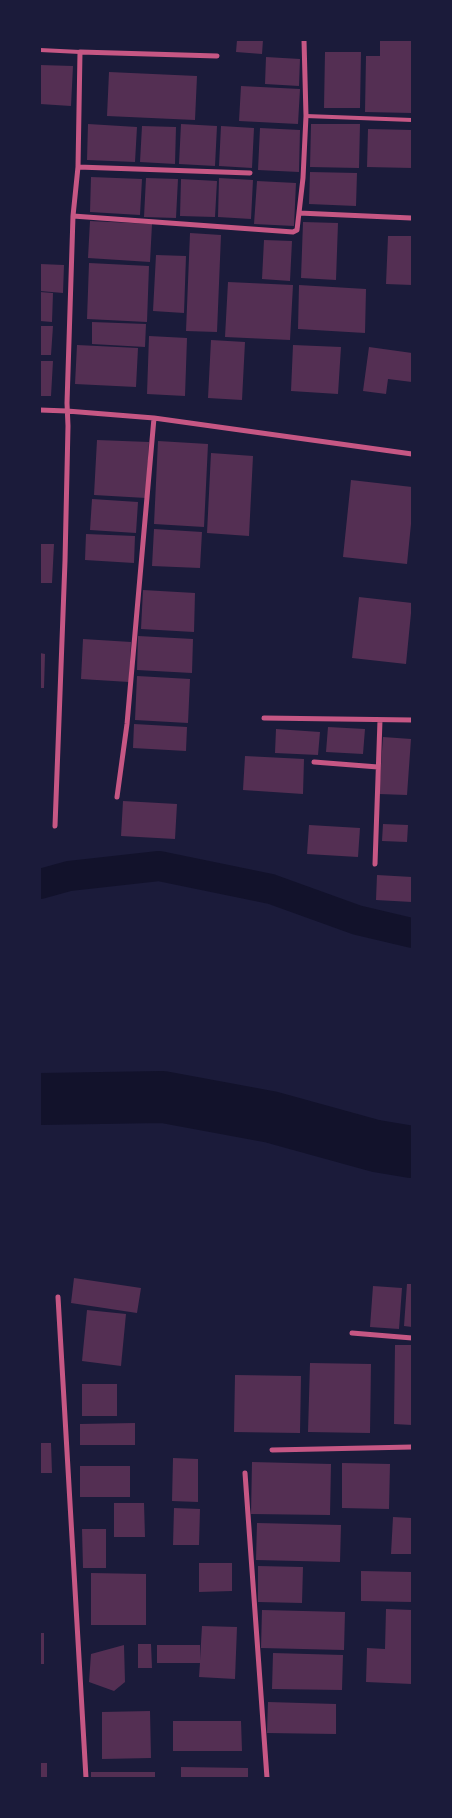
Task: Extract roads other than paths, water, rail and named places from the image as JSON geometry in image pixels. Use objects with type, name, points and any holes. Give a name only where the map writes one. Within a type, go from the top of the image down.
[{"type":"street","points":[[73,216],[293,232],[298,228],[303,178],[306,116],[304,40]]},
{"type":"street","points":[[55,826],[66,561],[67,411],[73,216],[78,167],[80,52],[217,56]]},
{"type":"street","points":[[78,167],[250,173]]},
{"type":"street","points":[[299,213],[411,218]]},
{"type":"street","points":[[40,410],[154,418],[412,454]]},
{"type":"street","points":[[118,797],[127,724],[154,418]]},
{"type":"street","points":[[264,718],[412,720]]},
{"type":"street","points":[[375,864],[380,720]]},
{"type":"street","points":[[314,762],[378,767]]},
{"type":"street","points":[[58,1297],[86,1778]]},
{"type":"street","points":[[352,1333],[412,1338]]},
{"type":"street","points":[[272,1450],[412,1447]]},
{"type":"street","points":[[245,1473],[267,1778]]},
{"type":"lane","points":[[40,50],[80,52]]},
{"type":"lane","points":[[306,116],[412,120]]},
{"type":"waterway","points":[[40,884],[69,876],[159,866],[271,889],[357,920],[412,933]]},
{"type":"waterway","points":[[40,1099],[163,1097],[271,1117],[376,1146],[412,1152]]}]
